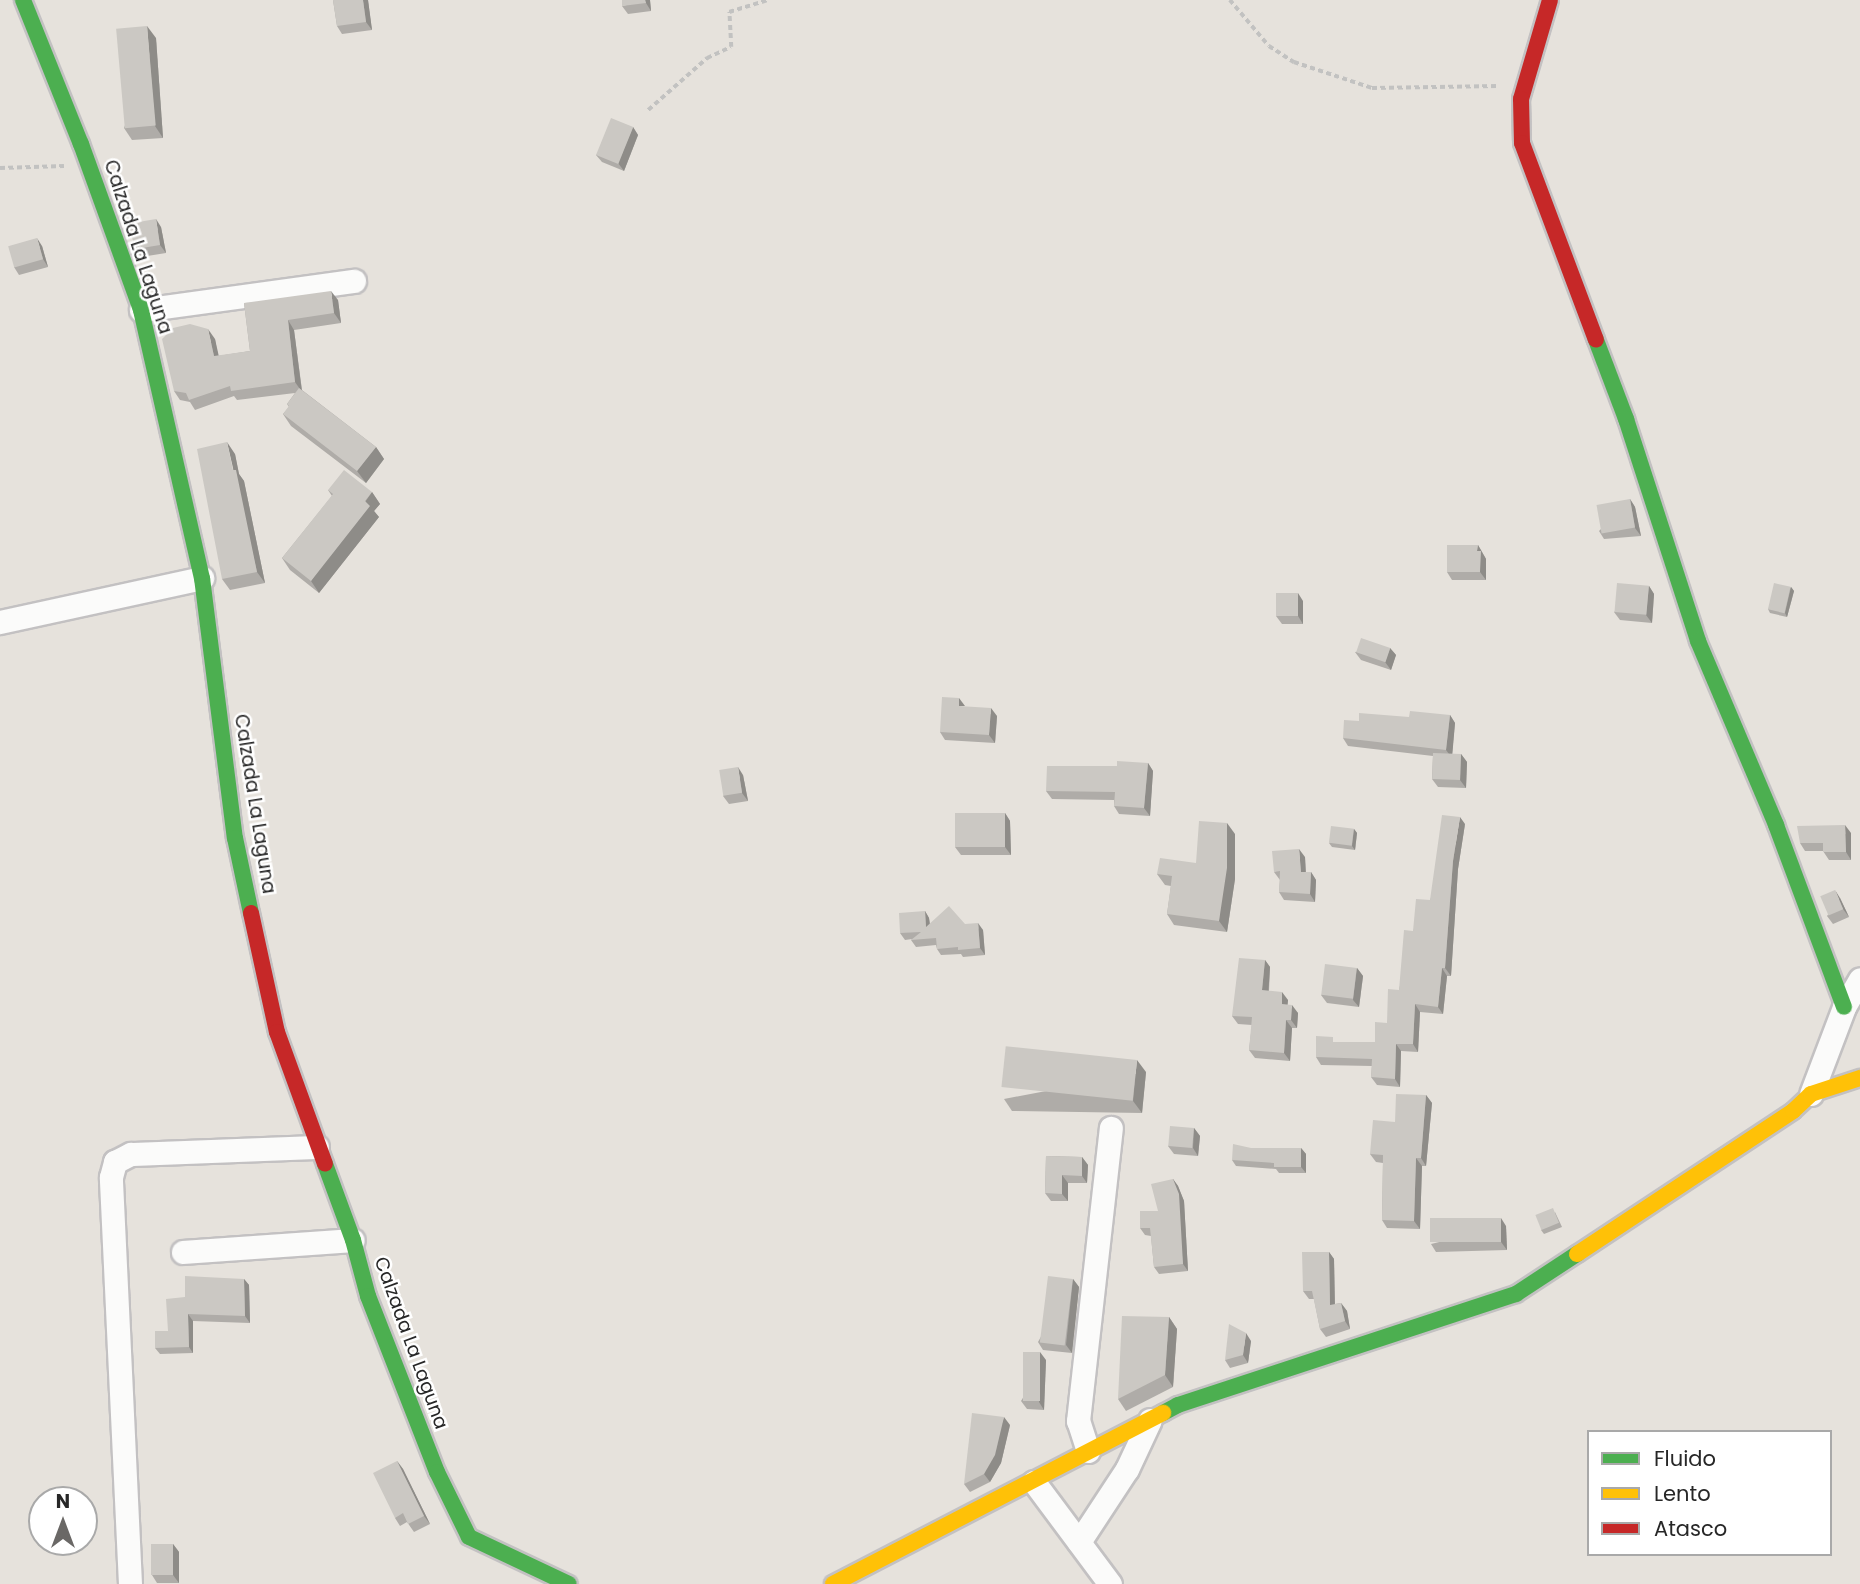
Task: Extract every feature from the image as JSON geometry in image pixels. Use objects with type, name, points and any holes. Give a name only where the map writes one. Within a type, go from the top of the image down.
[{"type":"street","name":"Calzada La Laguna","points":[[23,0],[89,164],[141,310],[202,578],[235,838],[277,1032],[353,1240],[368,1296],[436,1472],[469,1537],[569,1584]]},
{"type":"street","points":[[1550,0],[1521,99],[1522,144],[1626,419],[1698,641],[1776,825],[1844,1007]]},
{"type":"street","points":[[141,310],[354,281]]},
{"type":"street","points":[[0,622],[202,578]]},
{"type":"street","points":[[1811,1094],[1844,1007],[1860,979]]},
{"type":"street","points":[[833,1584],[1178,1405],[1516,1294],[1793,1111],[1811,1094],[1860,1078]]},
{"type":"street","points":[[1088,1451],[1078,1421],[1111,1128]]},
{"type":"street","points":[[130,1584],[111,1177],[115,1162],[131,1154],[317,1147]]},
{"type":"street","points":[[183,1252],[353,1240]]},
{"type":"street","points":[[1079,1542],[1127,1469],[1150,1419]]},
{"type":"street","points":[[1034,1482],[1110,1584]]},
{"type":"path","points":[[648,110],[707,58],[731,47],[729,12],[768,0]]},
{"type":"path","points":[[1230,0],[1269,46],[1294,62],[1372,88],[1525,86]]},
{"type":"path","points":[[0,168],[30,169],[89,164]]},
{"type":"building","points":[[333,0],[363,0],[366,22],[337,26]]},
{"type":"building","points":[[622,0],[645,0],[646,3],[622,6]]},
{"type":"building","points":[[147,26],[156,126],[125,128],[116,29]]},
{"type":"building","points":[[611,118],[633,127],[618,164],[596,155]]},
{"type":"building","points":[[156,219],[160,245],[136,249],[127,224]]},
{"type":"building","points":[[37,238],[43,259],[14,267],[8,246]]},
{"type":"building","points":[[331,291],[334,313],[288,320],[295,382],[231,391],[230,386],[189,400],[186,393],[174,391],[162,339],[173,328],[190,324],[208,329],[214,356],[250,351],[244,303]]},
{"type":"building","points":[[299,388],[376,447],[357,471],[283,414]]},
{"type":"building","points":[[227,442],[233,470],[236,470],[257,572],[222,579],[197,449]]},
{"type":"building","points":[[344,470],[372,492],[365,501],[370,506],[311,581],[282,558],[333,494],[328,490]]},
{"type":"building","points":[[1630,499],[1635,528],[1602,533],[1597,505]]},
{"type":"building","points":[[1447,545],[1478,545],[1477,551],[1481,551],[1480,572],[1447,572]]},
{"type":"building","points":[[1617,583],[1649,586],[1646,615],[1614,612]]},
{"type":"building","points":[[1774,583],[1791,587],[1784,613],[1768,609]]},
{"type":"building","points":[[1276,593],[1298,593],[1298,616],[1276,616]]},
{"type":"building","points":[[1361,638],[1390,648],[1385,662],[1356,652]]},
{"type":"building","points":[[942,697],[959,698],[959,706],[991,708],[989,735],[940,732]]},
{"type":"building","points":[[1410,711],[1450,715],[1446,750],[1343,738],[1344,720],[1359,721],[1359,713],[1409,717]]},
{"type":"building","points":[[1433,753],[1461,754],[1460,780],[1432,779]]},
{"type":"building","points":[[1117,761],[1148,763],[1144,808],[1114,806],[1115,792],[1046,791],[1047,766],[1117,766]]},
{"type":"building","points":[[738,767],[742,793],[723,796],[719,770]]},
{"type":"building","points":[[955,813],[1005,813],[1005,847],[955,847]]},
{"type":"building","points":[[1442,815],[1460,817],[1453,861],[1445,968],[1442,968],[1438,1007],[1415,1004],[1413,1044],[1396,1044],[1395,1079],[1371,1077],[1372,1059],[1316,1057],[1316,1036],[1333,1037],[1333,1042],[1375,1042],[1375,1022],[1387,1023],[1388,989],[1399,990],[1404,930],[1413,931],[1416,899],[1430,900]]},
{"type":"building","points":[[1199,821],[1227,823],[1227,868],[1219,921],[1167,914],[1172,876],[1157,874],[1160,858],[1196,863]]},
{"type":"building","points":[[1845,825],[1846,852],[1823,852],[1823,843],[1800,843],[1797,826]]},
{"type":"building","points":[[1331,826],[1354,829],[1352,846],[1329,843]]},
{"type":"building","points":[[1299,849],[1301,872],[1311,872],[1310,894],[1279,892],[1280,871],[1274,872],[1272,851]]},
{"type":"building","points":[[1835,890],[1843,909],[1828,916],[1820,896]]},
{"type":"building","points":[[949,906],[965,924],[978,923],[980,948],[937,949],[936,938],[911,940],[921,932],[900,933],[899,913],[925,911],[926,927]]},
{"type":"building","points":[[1239,958],[1265,960],[1262,990],[1282,992],[1282,1004],[1292,1005],[1291,1020],[1286,1020],[1284,1053],[1249,1050],[1252,1017],[1232,1016]]},
{"type":"building","points":[[1325,964],[1357,968],[1353,999],[1321,995]]},
{"type":"building","points":[[1006,1046],[1137,1060],[1133,1101],[1001,1087]]},
{"type":"building","points":[[1396,1094],[1426,1095],[1421,1158],[1416,1158],[1414,1221],[1382,1220],[1383,1155],[1370,1154],[1373,1120],[1395,1122]]},
{"type":"building","points":[[1170,1126],[1194,1128],[1192,1148],[1168,1146]]},
{"type":"building","points":[[1233,1144],[1251,1148],[1301,1148],[1301,1167],[1274,1167],[1274,1163],[1232,1160]]},
{"type":"building","points":[[1046,1156],[1082,1157],[1082,1176],[1062,1175],[1062,1194],[1045,1193]]},
{"type":"building","points":[[1173,1179],[1179,1194],[1183,1264],[1154,1267],[1150,1228],[1140,1228],[1140,1211],[1158,1211],[1151,1184]]},
{"type":"building","points":[[1553,1208],[1559,1223],[1541,1230],[1535,1215]]},
{"type":"building","points":[[1430,1218],[1501,1218],[1501,1242],[1430,1242]]},
{"type":"building","points":[[1302,1252],[1329,1252],[1330,1305],[1341,1303],[1345,1321],[1320,1329],[1312,1291],[1303,1291]]},
{"type":"building","points":[[185,1276],[244,1279],[245,1316],[188,1314],[189,1347],[155,1348],[155,1331],[168,1331],[166,1299],[185,1297]]},
{"type":"building","points":[[1048,1276],[1073,1279],[1065,1346],[1040,1343]]},
{"type":"building","points":[[1122,1316],[1169,1317],[1165,1375],[1118,1399]]},
{"type":"building","points":[[1229,1324],[1246,1333],[1243,1355],[1225,1360]]},
{"type":"building","points":[[1023,1352],[1040,1352],[1040,1401],[1023,1401]]},
{"type":"building","points":[[972,1413],[1004,1417],[995,1455],[984,1474],[964,1484]]},
{"type":"building","points":[[397,1461],[424,1516],[408,1524],[403,1513],[395,1518],[373,1473]]},
{"type":"building","points":[[151,1544],[173,1544],[173,1575],[151,1575]]},
{"type":"traffic: fast","points":[[23,0],[81,144],[141,310],[202,578],[235,838],[251,913]]},
{"type":"traffic: fast","points":[[1596,340],[1626,419],[1698,641],[1776,825],[1844,1007]]},
{"type":"traffic: fast","points":[[325,1164],[353,1240],[368,1296],[437,1472],[469,1537],[569,1584]]},
{"type":"traffic: fast","points":[[1163,1413],[1178,1405],[1516,1294],[1577,1254]]},
{"type":"traffic: slow","points":[[1577,1254],[1793,1111],[1811,1094],[1860,1078]]},
{"type":"traffic: slow","points":[[833,1584],[1163,1413]]},
{"type":"traffic: jam","points":[[1550,0],[1521,99],[1522,143],[1596,340]]},
{"type":"traffic: jam","points":[[251,913],[277,1032],[325,1164]]}]
